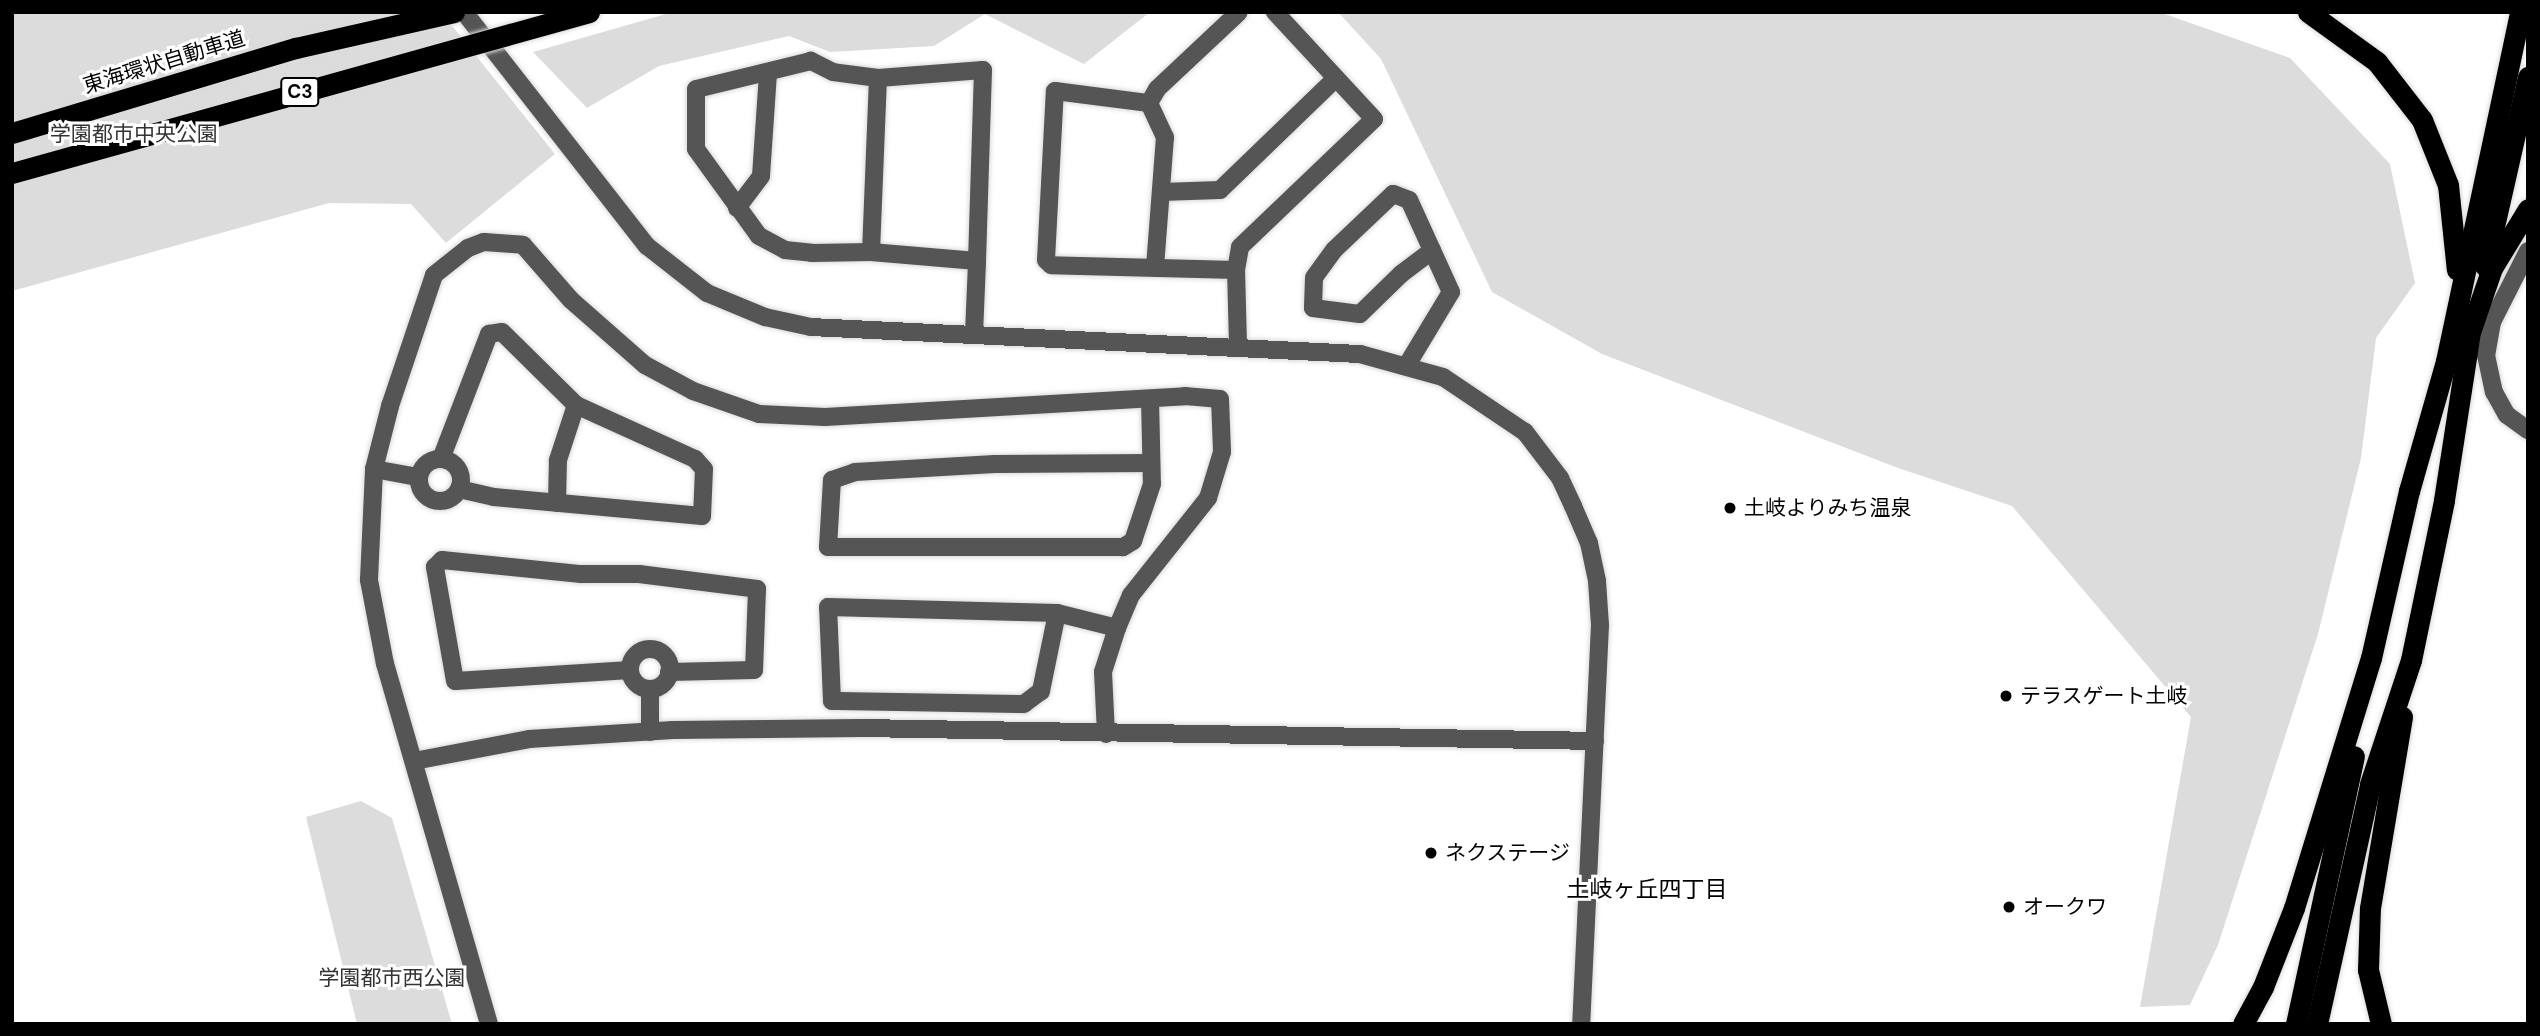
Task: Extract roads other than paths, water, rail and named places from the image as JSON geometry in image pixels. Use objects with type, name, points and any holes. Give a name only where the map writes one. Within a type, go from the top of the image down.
[{"type":"highway","name":"東海環状自動車道","points":[[12,133],[296,48],[454,12]]},
{"type":"highway","name":"C3","points":[[12,173],[589,12]]},
{"type":"highway","points":[[2308,12],[2377,62],[2422,120],[2438,151],[2454,216],[2461,330]]},
{"type":"highway","points":[[2381,1024],[2368,970],[2370,908],[2411,660],[2444,500],[2461,330],[2520,12]]},
{"type":"highway","points":[[2296,1024],[2341,827],[2371,658],[2409,491],[2461,330],[2528,77]]},
{"type":"highway","points":[[2461,330],[2492,268],[2528,209]]},
{"type":"highway","points":[[2243,1024],[2263,987],[2291,917],[2371,658]]},
{"type":"highway","points":[[2317,1024],[2370,784],[2411,660]]},
{"type":"street","points":[[464,12],[647,246],[707,293],[765,317],[811,327],[1238,345],[1360,354],[1443,376],[1506,416],[1525,432],[1560,478],[1589,543],[1597,581],[1595,741],[1581,1024]]},
{"type":"street","points":[[1149,103],[1157,89],[1239,12]]},
{"type":"street","points":[[1238,345],[1236,270],[1240,247],[1374,119],[1275,12]]},
{"type":"street","points":[[974,334],[977,261],[983,70],[878,78],[832,72],[811,61],[696,89],[696,149],[759,236],[785,250],[871,252],[977,261]]},
{"type":"street","points":[[737,208],[761,176],[768,72]]},
{"type":"street","points":[[871,252],[878,78]]},
{"type":"street","points":[[1161,192],[1220,190],[1336,78]]},
{"type":"street","points":[[1149,103],[1055,91],[1046,260],[1051,265],[1236,270]]},
{"type":"street","points":[[1149,103],[1165,136],[1155,268]]},
{"type":"street","points":[[1407,365],[1451,292],[1409,200],[1393,194],[1334,250],[1314,278],[1313,308],[1360,314],[1401,274],[1432,251]]},
{"type":"street","points":[[489,1024],[385,664],[369,580],[374,470],[422,302],[435,275],[468,248],[484,242],[523,244],[571,300],[645,365],[693,391],[759,414],[825,417],[1150,399],[1220,399],[1222,452],[1208,498],[1130,595],[1117,628],[1103,672],[1106,734]]},
{"type":"street","points":[[2528,251],[2492,322],[2486,355],[2494,392],[2507,415],[2528,430]]},
{"type":"street","points":[[441,458],[489,334],[502,332],[576,405],[695,459],[704,469],[702,516],[557,503],[459,489]]},
{"type":"street","points":[[1150,399],[1152,484],[1133,541],[1123,547],[828,547],[832,480],[855,472],[995,464],[1151,463]]},
{"type":"street","points":[[557,503],[558,460],[576,405]]},
{"type":"street","points":[[418,477],[428,462],[441,458]]},
{"type":"street","points":[[418,477],[423,493],[435,500],[449,499],[459,489],[458,469],[441,458]]},
{"type":"street","points":[[374,470],[418,477]]},
{"type":"street","points":[[630,670],[455,681],[435,567],[442,560],[581,575],[639,574],[757,589],[754,670],[669,672]]},
{"type":"street","points":[[1057,614],[1041,691],[1024,704],[832,701],[828,607],[1057,614],[1117,628]]},
{"type":"street","points":[[651,650],[667,659],[669,672],[661,686],[650,689],[638,686],[630,670],[638,653],[651,650]]},
{"type":"street","points":[[650,689],[650,732]]},
{"type":"street","points":[[414,761],[529,739],[650,732],[861,728],[1595,741]]},
{"type":"place","name":"土岐よりみち温泉","points":[[1730,508]]},
{"type":"place","name":"テラスゲート土岐","points":[[2006,696]]},
{"type":"place","name":"ネクステージ","points":[[1431,853]]},
{"type":"place","name":"オークワ","points":[[2009,907]]},
{"type":"district","name":"土岐ヶ丘四丁目","points":[[1647,889]]},
{"type":"park label","name":"学園都市中央公園","points":[[134,134]]},
{"type":"park label","name":"学園都市西公園","points":[[392,978]]}]
